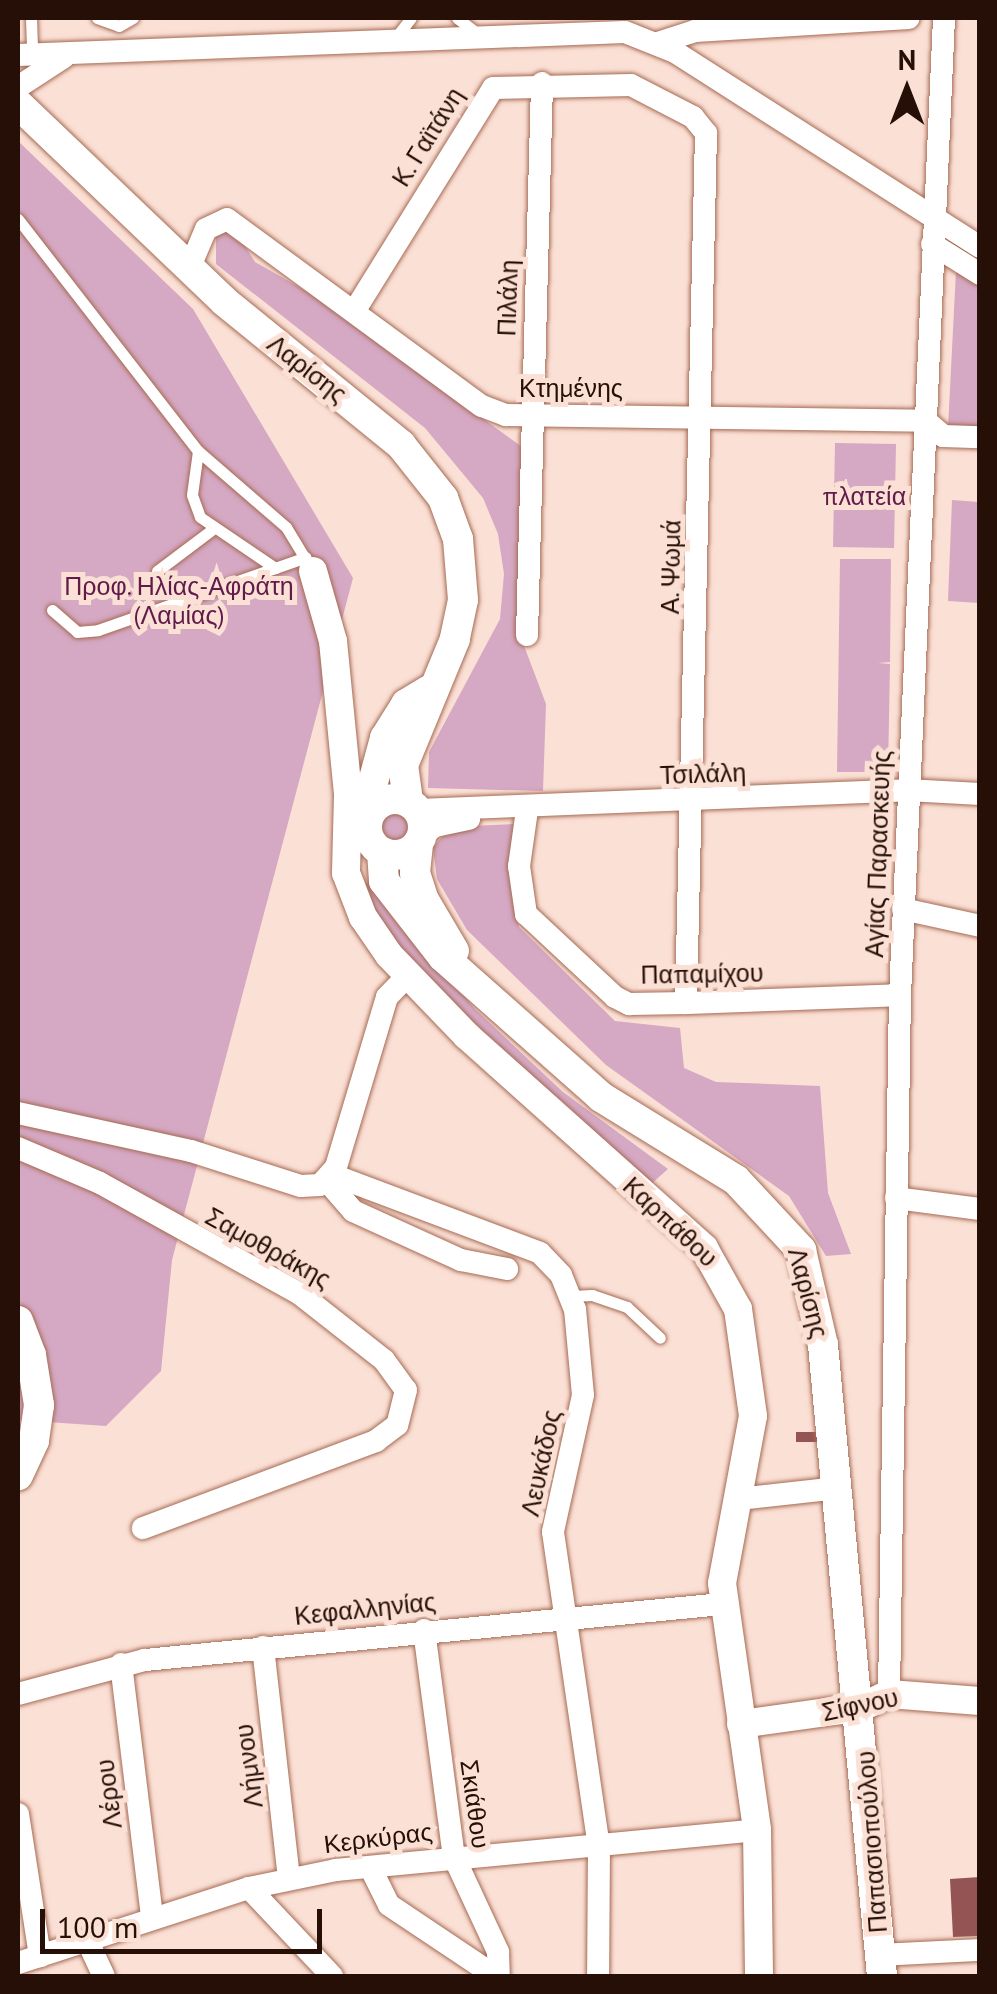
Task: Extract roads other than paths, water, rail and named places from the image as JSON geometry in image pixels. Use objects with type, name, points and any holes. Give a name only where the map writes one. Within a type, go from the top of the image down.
[{"type":"main road","name":"Λαρίσης","points":[[18,104],[189,269],[402,445],[443,498],[458,539],[463,600],[454,639],[428,691],[403,765],[416,823],[416,873],[424,900],[467,976]]},
{"type":"main road","name":"Λαρίσης","points":[[428,691],[406,704],[386,738],[372,786],[365,826],[384,881],[411,923],[578,1080],[726,1173],[790,1232],[820,1318],[838,1488],[875,1700]]},
{"type":"main road","points":[[392,798],[416,823],[402,855],[365,826],[392,798]]},
{"type":"main road","points":[[18,1321],[32,1355],[39,1406],[34,1441],[18,1476]]},
{"type":"main road","name":"Παπασιοπούλου","points":[[875,1700],[881,1966]]},
{"type":"street","points":[[658,43],[695,32],[909,18]]},
{"type":"street","name":"Αγίας Παρασκευής","points":[[875,1700],[896,1198],[903,909],[944,18]]},
{"type":"street","points":[[22,53],[68,55],[396,38],[625,32],[658,43],[980,247]]},
{"type":"street","points":[[18,87],[68,55]]},
{"type":"street","name":"Κ. Γαϊτάνη","points":[[354,310],[482,99],[505,83],[631,85],[694,117],[706,132]]},
{"type":"street","name":"Πιλάλη","points":[[527,635],[542,83]]},
{"type":"street","name":"Α. Ψωμά","points":[[686,1004],[706,132]]},
{"type":"street","name":"Κτημένης","points":[[189,269],[206,229],[227,220],[482,406],[532,414],[926,421],[943,436],[980,437]]},
{"type":"street","points":[[932,244],[980,274]]},
{"type":"street","name":"Καρπάθου","points":[[309,564],[333,641],[365,826],[355,901],[407,976],[719,1266],[744,1334],[752,1389],[722,1604],[757,1830],[758,1976]]},
{"type":"street","name":"Τσιλάλη","points":[[416,823],[447,822],[500,811],[908,790],[980,794]]},
{"type":"street","name":"Παπαμίχου","points":[[527,810],[518,890],[532,922],[615,997],[630,1004],[686,1004],[900,995]]},
{"type":"street","points":[[903,909],[980,926]]},
{"type":"street","points":[[330,1178],[387,997],[407,976]]},
{"type":"street","points":[[18,1113],[191,1151],[301,1186],[330,1178]]},
{"type":"street","name":"Σαμοθράκης","points":[[18,1148],[100,1183],[300,1294],[384,1360],[406,1390],[397,1425],[376,1441],[143,1528]]},
{"type":"street","points":[[330,1178],[353,1210],[462,1260],[507,1269]]},
{"type":"street","name":"Λευκάδος","points":[[330,1178],[540,1253],[571,1296],[584,1370],[578,1427],[554,1520],[560,1616],[599,1846],[598,1976]]},
{"type":"street","points":[[896,1198],[980,1210]]},
{"type":"street","points":[[738,1499],[838,1488]]},
{"type":"street","name":"Κεφαλληνίας","points":[[18,1694],[122,1664],[560,1616],[722,1604]]},
{"type":"street","name":"Σκιάθου","points":[[424,1630],[454,1857],[498,1952],[497,1976]]},
{"type":"street","name":"Λήμνου","points":[[263,1647],[289,1878]]},
{"type":"street","name":"Λέρου","points":[[122,1664],[152,1918]]},
{"type":"street","name":"Σίφνου","points":[[741,1724],[875,1700],[980,1701]]},
{"type":"street","points":[[18,1814],[29,1960]]},
{"type":"street","name":"Κερκύρας","points":[[29,1960],[152,1918],[289,1878],[454,1857],[757,1830]]},
{"type":"street","points":[[370,1867],[389,1904],[497,1976]]},
{"type":"street","points":[[249,1888],[332,1976]]},
{"type":"street","points":[[86,1940],[104,1976]]},
{"type":"street","points":[[881,1966],[980,1950]]},
{"type":"lane","points":[[22,53],[32,18]]},
{"type":"lane","points":[[97,18],[119,26],[133,18]]},
{"type":"lane","points":[[396,38],[411,18]]},
{"type":"lane","points":[[456,18],[480,35]]},
{"type":"lane","points":[[18,219],[198,451],[286,527],[309,564],[275,568],[98,630],[76,632],[52,610]]},
{"type":"lane","points":[[198,451],[192,495],[212,528],[275,568]]},
{"type":"lane","points":[[157,571],[212,528]]},
{"type":"lane","points":[[571,1296],[592,1295],[627,1307],[660,1338]]},
{"type":"park label","name":"πλατεία","points":[[864,496]]},
{"type":"park label","name":"Προφ. Ηλίας-Αφράτη (Λαμίας)","points":[[179,602]]}]
